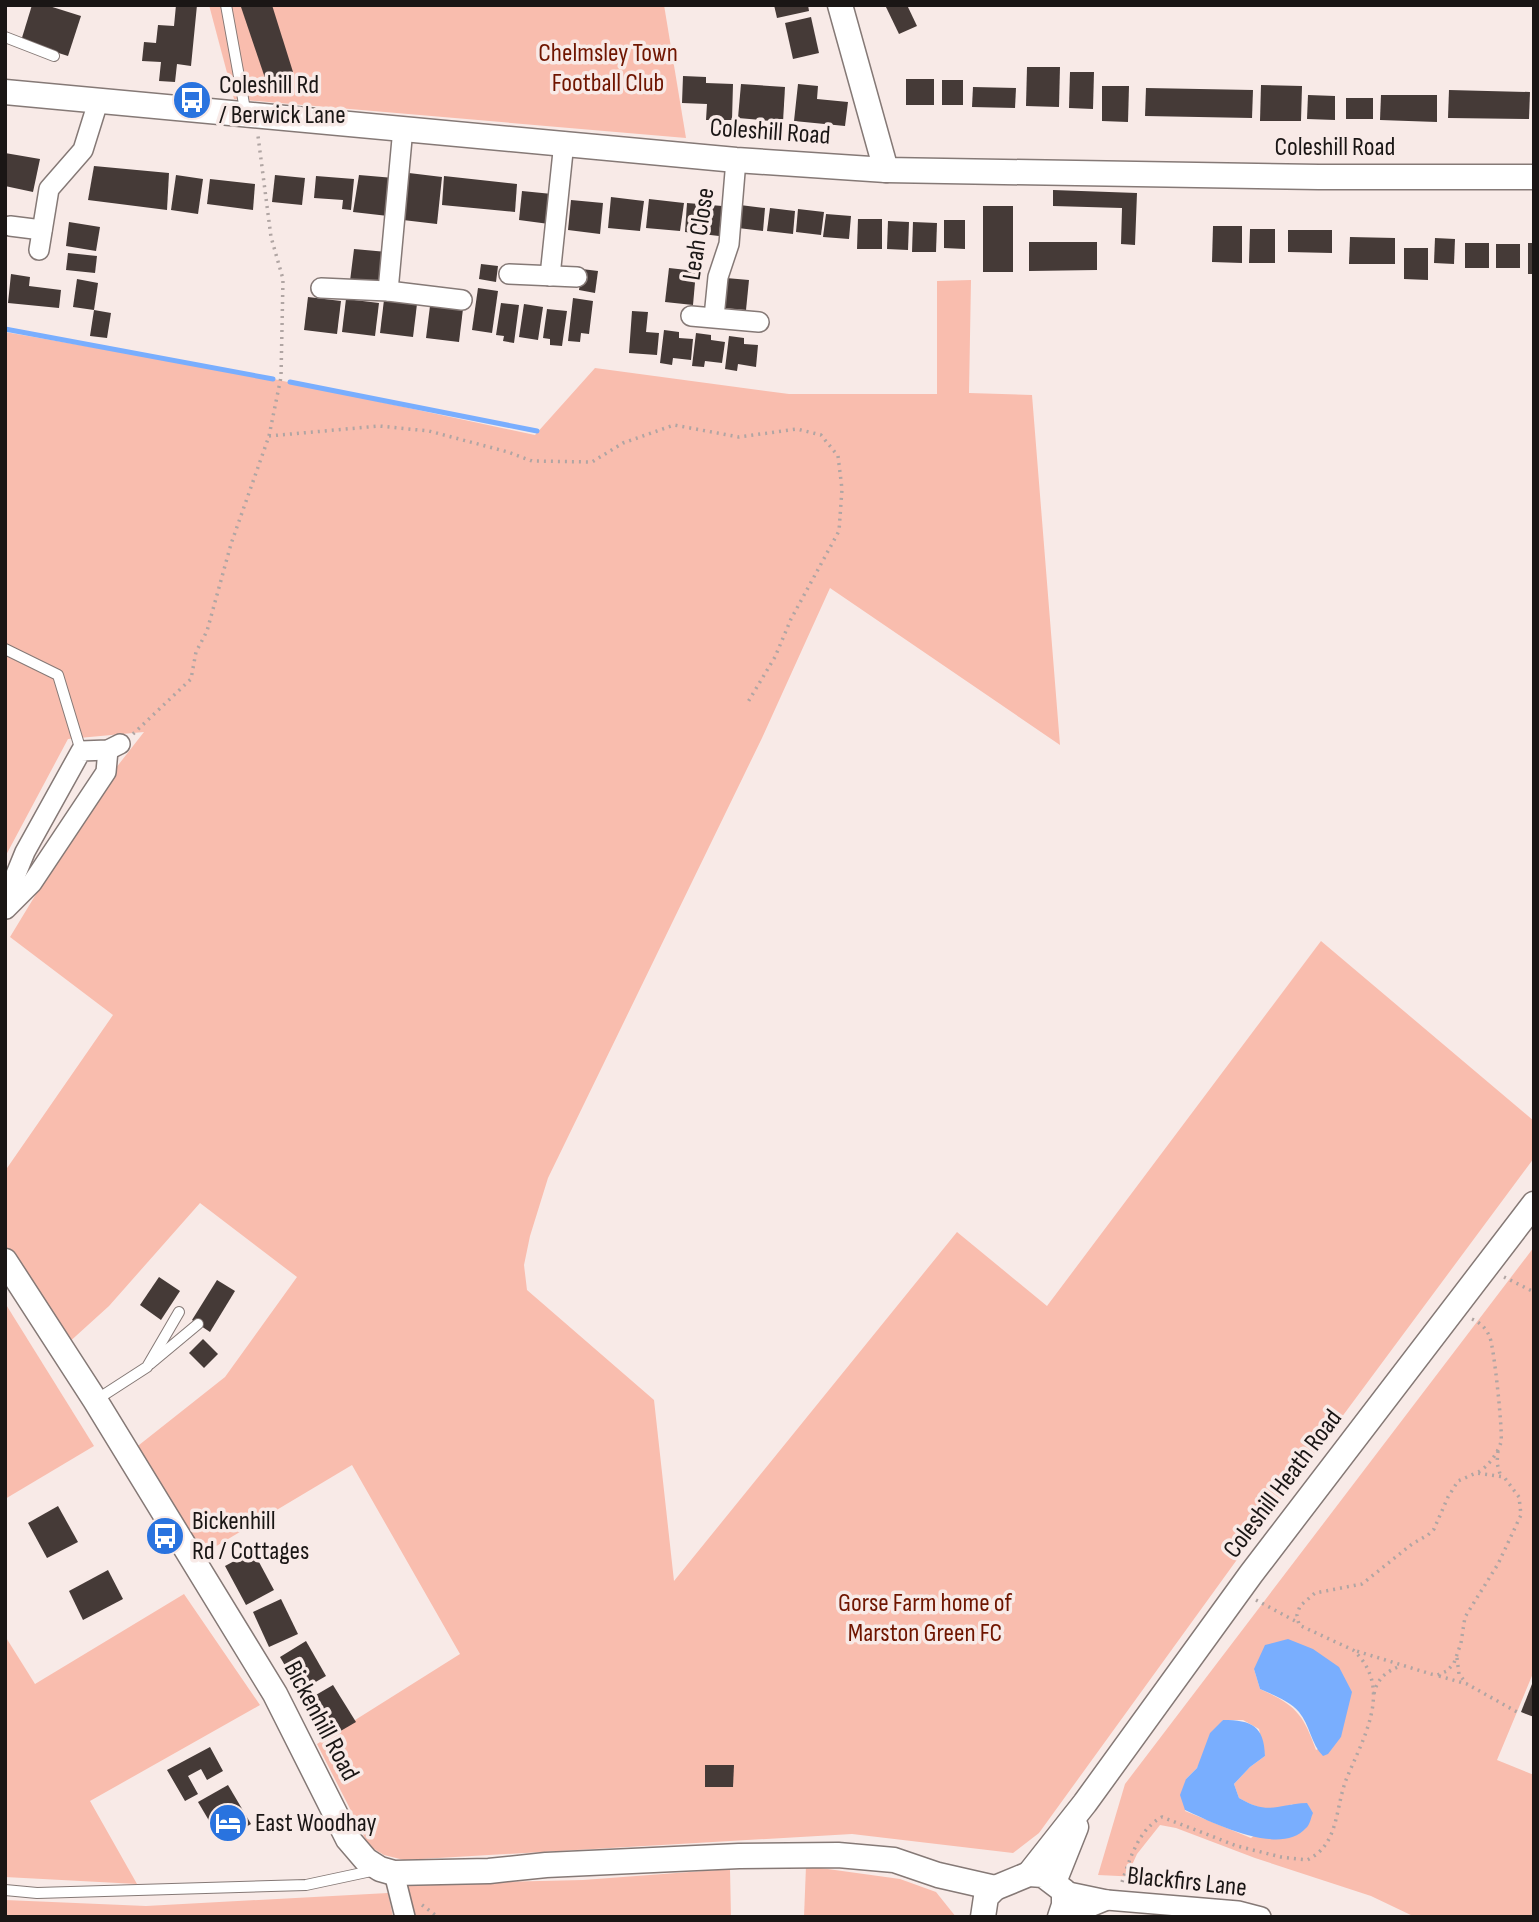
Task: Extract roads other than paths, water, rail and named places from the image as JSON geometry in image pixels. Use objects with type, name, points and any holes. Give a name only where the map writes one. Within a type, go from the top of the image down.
[{"type":"street","points":[[840,5],[886,170]]},
{"type":"street","name":"Coleshill Road","points":[[5,92],[252,121],[403,128],[736,160],[886,170],[1319,177],[1534,177]]},
{"type":"street","points":[[38,250],[49,189],[83,150],[98,102]]},
{"type":"street","points":[[388,291],[403,128]]},
{"type":"street","points":[[550,276],[564,142]]},
{"type":"street","name":"Leah Close","points":[[715,317],[718,277],[729,243],[736,160]]},
{"type":"street","points":[[10,226],[42,230]]},
{"type":"street","points":[[509,274],[578,277]]},
{"type":"street","points":[[321,288],[388,291],[462,300]]},
{"type":"street","name":"Leah Close","points":[[691,316],[759,322]]},
{"type":"street","points":[[5,901],[24,852],[81,751],[114,747],[106,772],[32,883],[5,910]]},
{"type":"street","name":"Coleshill Heath Road","points":[[1029,1874],[1085,1803],[1238,1591],[1534,1204]]},
{"type":"street","name":"Bickenhill Road","points":[[5,1261],[95,1400],[275,1694],[348,1839],[366,1860],[387,1871]]},
{"type":"street","name":"Coleshill Heath Road","points":[[1060,1917],[1064,1905],[1059,1887],[1085,1803]]},
{"type":"street","points":[[405,1917],[387,1871],[489,1871],[546,1865],[739,1856],[838,1855],[894,1860],[938,1875],[995,1888]]},
{"type":"street","points":[[983,1914],[986,1896],[995,1888],[1029,1874],[1043,1875],[1059,1887]]},
{"type":"street","points":[[938,1875],[983,1914]]},
{"type":"street","name":"Blackfirs Lane","points":[[1059,1887],[1112,1900],[1238,1911],[1261,1917]]},
{"type":"street","name":"Blackfirs Lane","points":[[1066,1917],[1112,1900]]},
{"type":"lane","points":[[226,5],[252,121]]},
{"type":"lane","points":[[5,37],[54,56]]},
{"type":"lane","points":[[5,649],[58,675],[81,751]]},
{"type":"lane","points":[[147,1367],[179,1312]]},
{"type":"lane","points":[[95,1400],[147,1367],[198,1324]]},
{"type":"lane","points":[[5,1890],[37,1893],[306,1885],[387,1871]]},
{"type":"water","points":[[1288,1639],[1313,1649],[1339,1667],[1352,1692],[1341,1737],[1328,1754],[1323,1756],[1299,1712],[1286,1701],[1260,1689],[1254,1669],[1265,1645]]},
{"type":"water","points":[[1223,1720],[1249,1723],[1259,1731],[1264,1746],[1265,1756],[1234,1784],[1239,1798],[1266,1808],[1307,1803],[1313,1813],[1307,1827],[1295,1836],[1280,1839],[1247,1835],[1185,1810],[1180,1795],[1186,1779],[1197,1768],[1210,1733]]},
{"type":"waterway","points":[[5,329],[273,379]]},
{"type":"waterway","points":[[290,382],[537,431]]},
{"type":"place","name":"Coleshill Rd / Berwick Lane","points":[[192,100]]},
{"type":"place","name":"Bickenhill Rd / Cottages","points":[[165,1536]]},
{"type":"place","name":"East Woodhay","points":[[228,1823]]},
{"type":"park label","name":"Chelmsley Town Football Club","points":[[608,68]]},
{"type":"park label","name":"Gorse Farm home of Marston Green FC","points":[[925,1618]]}]
